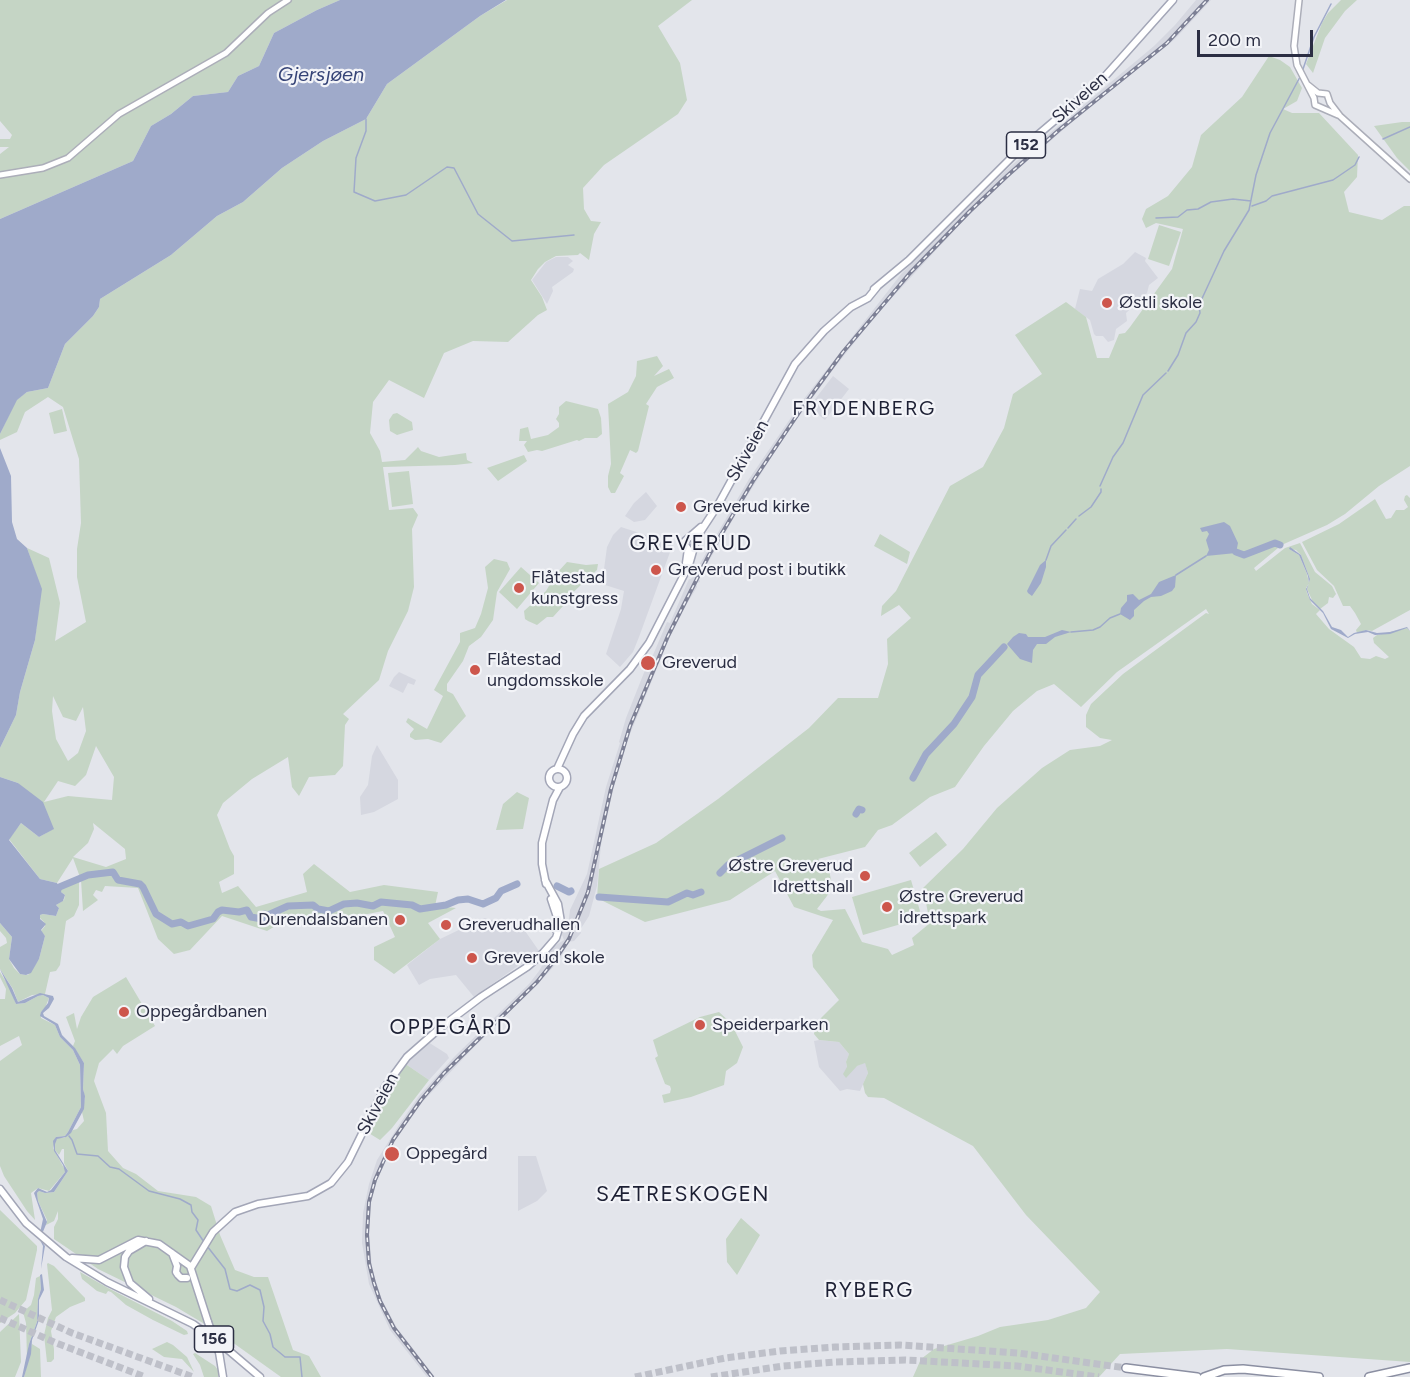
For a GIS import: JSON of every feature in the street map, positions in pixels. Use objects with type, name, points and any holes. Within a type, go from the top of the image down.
[{"type":"highway","points":[[1126,1368],[1197,1377]]},
{"type":"highway","points":[[1369,1377],[1410,1368]]},
{"type":"highway","points":[[1203,1377],[1224,1370],[1243,1369],[1319,1377]]},
{"type":"main road","points":[[0,176],[43,168],[68,158],[119,114],[226,53],[268,13],[288,0]]},
{"type":"main road","name":"Skiveien","points":[[693,539],[707,523],[795,364],[824,331],[862,300],[868,298],[1014,155],[1099,83],[1173,0]]},
{"type":"main road","points":[[1299,0],[1294,46],[1297,65],[1316,95],[1316,106],[1327,105],[1410,179]]},
{"type":"main road","points":[[1316,95],[1327,94],[1327,105]]},
{"type":"main road","name":"152","points":[[560,770],[573,734],[589,710],[630,669],[656,632],[686,569],[691,549],[696,544],[693,539],[685,543],[691,549]]},
{"type":"main road","name":"152","points":[[560,770],[567,778],[565,784],[556,787],[549,782],[549,775],[552,771],[560,770]]},
{"type":"main road","name":"Skiveien","points":[[186,1268],[198,1256],[218,1226],[228,1217],[246,1207],[297,1199],[328,1186],[345,1168],[385,1087],[407,1057],[430,1036],[481,997],[533,963],[550,944],[557,928],[557,917],[545,880],[541,857],[542,843],[556,787]]},
{"type":"main road","name":"156","points":[[0,1189],[26,1223],[63,1255],[107,1282],[202,1330],[261,1377]]},
{"type":"main road","points":[[63,1255],[86,1261],[99,1260],[134,1241],[159,1244],[172,1252],[186,1268],[198,1291],[219,1352],[223,1377]]},
{"type":"main road","name":"156","points":[[146,1241],[132,1248],[127,1254],[124,1261],[125,1273],[134,1287],[162,1308]]},
{"type":"shaded area","points":[[1196,0],[1211,0],[1175,39],[1078,117],[1011,175],[961,223],[877,314],[784,437],[703,571],[699,578],[700,582],[696,583],[697,587],[676,622],[623,751],[602,835],[597,886],[589,916],[580,930],[581,933],[574,941],[568,942],[560,959],[547,974],[414,1111],[394,1142],[380,1170],[371,1199],[368,1220],[372,1269],[382,1300],[397,1328],[435,1377],[427,1377],[390,1330],[369,1284],[362,1243],[363,1213],[369,1184],[377,1160],[419,1096],[455,1056],[529,984],[553,947],[564,940],[561,932],[568,926],[570,910],[587,874],[606,787],[626,718],[651,655],[667,622],[670,623],[689,579],[749,479],[803,400],[902,273],[1006,170],[1154,46]]},
{"type":"shaded area","name":"Østli skole","points":[[1135,252],[1146,258],[1145,261],[1158,278],[1149,285],[1147,293],[1126,313],[1127,321],[1116,329],[1114,340],[1108,342],[1103,336],[1094,334],[1090,320],[1075,309],[1080,289],[1092,291],[1098,279],[1123,264]]},
{"type":"shaded area","points":[[556,257],[568,257],[573,261],[568,265],[574,269],[552,287],[553,291],[547,304],[532,280],[546,262]]},
{"type":"shaded area","points":[[833,376],[849,389],[825,420],[809,407]]},
{"type":"shaded area","points":[[646,492],[657,506],[645,520],[634,522],[625,516]]},
{"type":"shaded area","points":[[621,527],[673,544],[633,652],[620,667],[606,654],[621,609],[624,591],[602,584],[607,547],[613,535]]},
{"type":"shaded area","points":[[399,672],[416,680],[414,685],[408,683],[403,693],[389,686]]},
{"type":"shaded area","points":[[377,745],[398,780],[398,799],[374,812],[361,815],[360,797],[368,785],[372,756]]},
{"type":"shaded area","name":"Greverud skole","points":[[484,918],[523,928],[539,951],[474,997],[456,975],[430,979],[419,985],[407,965],[440,939]]},
{"type":"shaded area","points":[[814,1041],[839,1042],[849,1054],[847,1067],[865,1062],[868,1073],[860,1091],[847,1089],[840,1091],[819,1067]]},
{"type":"shaded area","points":[[428,1042],[447,1054],[449,1058],[429,1080],[404,1063]]},
{"type":"shaded area","points":[[518,1156],[536,1156],[547,1191],[537,1201],[518,1211]]},
{"type":"green space","points":[[0,0],[340,0],[274,33],[259,66],[238,76],[228,92],[193,96],[171,114],[151,126],[133,161],[0,219],[0,154],[9,147],[0,147],[0,139],[10,139],[12,135],[0,121]]},
{"type":"green space","points":[[507,0],[692,0],[658,26],[680,63],[687,100],[678,114],[604,165],[583,188],[584,209],[591,221],[601,222],[594,234],[589,260],[580,253],[556,256],[545,262],[531,280],[547,310],[538,315],[508,342],[473,341],[444,353],[424,398],[389,380],[373,402],[370,433],[380,451],[382,462],[405,460],[418,447],[421,451],[439,457],[466,453],[467,460],[473,463],[383,467],[389,510],[413,508],[418,515],[412,529],[414,587],[408,611],[388,651],[379,680],[343,714],[349,719],[345,725],[343,766],[335,775],[309,777],[299,796],[292,787],[288,757],[252,779],[223,803],[217,815],[234,856],[234,874],[219,882],[222,893],[238,886],[256,907],[307,892],[303,874],[314,864],[350,892],[384,885],[438,892],[435,906],[456,908],[428,923],[440,939],[394,974],[374,960],[374,947],[395,937],[383,911],[342,919],[326,925],[287,919],[267,931],[222,916],[190,950],[174,954],[158,939],[138,888],[105,886],[102,892],[96,890],[93,895],[98,900],[83,911],[81,880],[73,858],[57,883],[40,879],[9,839],[21,823],[39,837],[53,829],[18,783],[0,777],[0,748],[16,715],[35,640],[41,589],[27,548],[49,558],[60,603],[55,641],[86,622],[77,577],[77,549],[81,523],[79,459],[63,407],[48,397],[25,412],[17,432],[0,440],[0,434],[16,400],[27,392],[48,388],[65,344],[93,316],[99,307],[100,299],[171,255],[217,216],[243,202],[282,168],[323,141],[366,119],[387,84],[480,16]],"holes":[[[53,696],[63,717],[76,721],[83,707],[86,731],[78,753],[68,761],[56,739],[52,711]],[[96,746],[114,777],[112,800],[68,796],[44,802],[58,781],[75,786],[86,775]],[[93,823],[125,849],[126,859],[106,867],[73,857],[88,843],[94,829]]]},
{"type":"green space","points":[[1341,0],[1357,0],[1345,11],[1325,38],[1313,73],[1306,64],[1322,23]]},
{"type":"green space","points":[[1269,56],[1280,60],[1290,67],[1302,88],[1297,101],[1283,109],[1292,113],[1319,113],[1358,155],[1357,177],[1344,192],[1349,212],[1382,220],[1404,206],[1410,206],[1410,466],[1327,525],[1277,547],[1254,568],[1256,571],[1285,548],[1300,543],[1315,572],[1332,586],[1336,594],[1333,598],[1329,597],[1328,603],[1320,609],[1313,602],[1307,589],[1309,584],[1306,588],[1307,593],[1312,604],[1320,610],[1316,614],[1329,629],[1354,647],[1361,658],[1370,659],[1376,656],[1385,659],[1389,657],[1374,643],[1373,638],[1407,628],[1410,631],[1410,1362],[1227,1349],[1120,1354],[1099,1377],[913,1377],[921,1359],[934,1349],[1000,1327],[1048,1320],[1086,1308],[1100,1292],[1026,1215],[973,1146],[884,1098],[868,1097],[863,1084],[868,1073],[865,1063],[857,1066],[846,1078],[843,1074],[847,1067],[849,1054],[839,1042],[819,1040],[814,1034],[815,1024],[839,1000],[813,967],[812,955],[833,920],[794,907],[775,871],[730,900],[645,922],[597,898],[599,869],[656,843],[718,799],[809,728],[838,698],[878,698],[888,664],[887,639],[911,618],[899,605],[881,616],[882,606],[896,591],[950,486],[983,467],[1004,428],[1013,394],[1042,374],[1015,335],[1066,302],[1086,317],[1097,358],[1109,358],[1119,334],[1125,333],[1130,327],[1172,269],[1183,229],[1156,223],[1146,228],[1142,219],[1146,209],[1168,196],[1192,167],[1201,135],[1242,97]],"holes":[[[1289,549],[1296,550],[1301,555],[1310,579],[1309,583],[1299,555]],[[1206,609],[1209,614],[1206,613],[1123,674],[1091,704],[1086,715],[1086,727],[1100,738],[1112,740],[1100,746],[1070,750],[1042,768],[997,808],[963,849],[923,888],[930,923],[912,938],[914,945],[892,955],[888,949],[862,942],[845,909],[821,911],[817,909],[830,892],[832,884],[828,866],[818,859],[865,847],[878,830],[892,825],[930,797],[955,787],[984,746],[1013,711],[1037,691],[1054,684],[1081,707],[1117,672]]]},
{"type":"green space","points":[[1410,122],[1410,171],[1397,158],[1374,126]]},
{"type":"green space","name":"Østli skole","points":[[1159,225],[1181,232],[1169,266],[1148,259]]},
{"type":"green space","points":[[657,356],[663,366],[654,376],[669,369],[674,378],[657,387],[646,404],[649,406],[638,451],[636,453],[630,450],[620,473],[624,476],[615,493],[611,493],[608,487],[611,464],[608,404],[628,392],[636,376],[637,361]]},
{"type":"green space","points":[[566,401],[598,409],[602,434],[597,438],[585,438],[542,451],[528,452],[524,445],[527,441],[519,441],[520,429],[528,427],[531,439],[548,435],[559,427],[556,419],[559,407]]},
{"type":"green space","points":[[62,409],[67,431],[54,434],[49,413]]},
{"type":"green space","points":[[397,413],[412,422],[413,430],[397,435],[390,431],[389,420],[393,414]]},
{"type":"green space","points":[[524,455],[527,461],[498,481],[487,468]]},
{"type":"green space","points":[[409,471],[413,504],[392,507],[388,473]]},
{"type":"green space","points":[[1407,495],[1410,498],[1410,610],[1372,631],[1357,633],[1356,630],[1361,624],[1355,613],[1350,606],[1343,606],[1334,586],[1317,570],[1302,542],[1339,524],[1375,499],[1386,519],[1391,518],[1396,510],[1404,510],[1408,507],[1404,500]]},
{"type":"green space","points":[[880,534],[910,552],[907,564],[874,546]]},
{"type":"green space","points":[[494,559],[507,562],[510,569],[497,592],[493,620],[481,637],[469,646],[463,661],[447,684],[447,691],[453,694],[466,716],[441,743],[428,739],[415,740],[410,737],[414,729],[406,722],[408,718],[427,729],[443,696],[434,690],[460,642],[460,633],[475,628],[481,614],[488,588],[485,567]]},
{"type":"green space","points":[[567,562],[598,564],[597,570],[567,598],[553,617],[547,617],[537,625],[525,619],[524,611],[546,591],[556,574]]},
{"type":"green space","name":"Flåtestad kunstgress","points":[[521,567],[539,583],[517,609],[499,592]]},
{"type":"green space","points":[[517,792],[529,798],[523,829],[496,830],[503,804]]},
{"type":"green space","points":[[936,832],[947,845],[920,867],[909,853]]},
{"type":"green space","points":[[79,880],[79,905],[74,916],[66,921],[60,965],[56,971],[50,972],[45,994],[32,995],[18,1002],[13,989],[0,969],[0,947],[7,943],[0,931],[0,923],[12,937],[9,959],[20,974],[28,975],[39,959],[45,936],[41,931],[45,926],[40,915],[56,916],[59,908],[56,905],[64,900],[65,895],[61,889],[57,888]]},
{"type":"green space","name":"Østre Greverud idrettspark","points":[[911,880],[922,918],[863,935],[852,897]]},
{"type":"green space","points":[[0,972],[16,1004],[25,1003],[43,995],[49,998],[41,1012],[41,1018],[55,1025],[60,1037],[73,1050],[80,1065],[81,1107],[65,1136],[56,1137],[53,1148],[65,1172],[49,1191],[38,1188],[31,1193],[35,1220],[4,1176],[0,1166],[0,1061],[22,1045],[19,1036],[0,1046],[0,999],[5,999],[6,989]]},
{"type":"green space","points":[[126,977],[155,1026],[123,1046],[117,1054],[113,1049],[99,1063],[94,1081],[106,1113],[108,1151],[123,1168],[136,1174],[158,1191],[196,1197],[211,1206],[235,1270],[254,1277],[268,1277],[293,1350],[309,1356],[321,1377],[281,1377],[218,1332],[176,1307],[98,1269],[54,1239],[58,1211],[54,1221],[46,1225],[47,1220],[38,1201],[37,1193],[39,1191],[54,1192],[68,1171],[64,1163],[64,1149],[59,1155],[55,1150],[55,1141],[58,1138],[64,1138],[84,1121],[82,1112],[85,1098],[84,1063],[73,1046],[75,1041],[66,1017],[74,1013],[77,1029],[93,997]]},
{"type":"green space","points":[[719,1012],[731,1023],[743,1047],[737,1063],[726,1071],[724,1085],[691,1097],[664,1103],[662,1095],[670,1093],[671,1089],[665,1084],[655,1058],[658,1056],[653,1040],[700,1017]]},
{"type":"green space","points":[[404,1063],[429,1080],[380,1140],[367,1132],[392,1080]]},
{"type":"green space","points":[[0,1210],[37,1246],[37,1250],[26,1300],[15,1313],[0,1323]]},
{"type":"green space","points":[[741,1218],[760,1235],[737,1275],[727,1262],[726,1239]]},
{"type":"green space","points":[[48,1263],[54,1266],[85,1298],[85,1301],[70,1307],[56,1317],[51,1331],[54,1359],[51,1362],[47,1362],[44,1335],[52,1310]]},
{"type":"green space","points":[[80,1272],[172,1321],[188,1334],[184,1335],[153,1320],[126,1305],[111,1292],[108,1291],[106,1294],[97,1291],[82,1279]]},
{"type":"green space","points":[[40,1276],[41,1289],[37,1322],[29,1344],[27,1358],[26,1323],[23,1312],[31,1305],[36,1278]]},
{"type":"green space","points":[[19,1314],[21,1362],[15,1377],[0,1377],[0,1332]]},
{"type":"green space","points":[[167,1342],[187,1357],[194,1372],[182,1359],[164,1357],[152,1349]]},
{"type":"green space","points":[[32,1344],[40,1349],[41,1377],[24,1377]]},
{"type":"green space","points":[[195,1353],[215,1366],[218,1370],[218,1377],[204,1377],[193,1354]]},
{"type":"water","name":"Gjersjøen","points":[[340,0],[506,0],[480,16],[387,84],[366,119],[323,141],[282,168],[243,202],[217,216],[171,255],[100,299],[99,307],[93,316],[65,344],[48,388],[27,392],[17,400],[0,434],[0,219],[133,161],[151,126],[171,114],[193,96],[228,92],[238,76],[259,66],[274,33]]},
{"type":"water","points":[[0,448],[11,476],[12,522],[17,539],[27,548],[42,589],[35,640],[16,715],[0,748]]},
{"type":"water","points":[[1224,522],[1230,526],[1238,543],[1236,553],[1206,556],[1209,550],[1206,540],[1209,534],[1207,531],[1202,532],[1200,528]]},
{"type":"water","points":[[1290,547],[1301,555],[1310,579],[1309,583],[1299,555],[1289,549]]},
{"type":"water","points":[[1046,560],[1041,583],[1032,596],[1027,591],[1040,565]]},
{"type":"water","points":[[1176,575],[1175,587],[1172,591],[1144,601],[1134,610],[1134,616],[1130,620],[1120,614],[1121,608],[1127,601],[1127,595],[1133,594],[1139,600],[1151,594],[1159,582]]},
{"type":"water","points":[[1309,584],[1307,589],[1310,598],[1323,611],[1332,627],[1341,630],[1348,637],[1354,633],[1366,630],[1377,633],[1407,627],[1410,631],[1407,628],[1390,634],[1375,635],[1368,632],[1355,634],[1348,638],[1331,629],[1323,613],[1310,600],[1306,589]]},
{"type":"water","points":[[1062,630],[1071,632],[1055,637],[1046,644],[1037,644],[1033,650],[1032,663],[1020,659],[1007,644],[1019,633],[1026,634],[1028,637],[1045,637]]},
{"type":"water","points":[[0,777],[18,783],[43,802],[54,829],[39,837],[21,823],[9,840],[40,879],[57,883],[59,887],[57,889],[62,888],[61,892],[65,895],[63,901],[56,905],[59,908],[56,916],[40,915],[40,919],[46,924],[41,930],[45,936],[39,959],[31,973],[26,975],[20,974],[9,959],[12,937],[0,923]]},
{"type":"water","points":[[0,969],[18,1002],[40,993],[53,996],[54,999],[49,1008],[43,1013],[44,1016],[58,1024],[62,1035],[75,1048],[84,1063],[84,1109],[71,1133],[66,1137],[57,1139],[55,1144],[55,1150],[68,1171],[54,1192],[45,1193],[39,1191],[37,1193],[47,1222],[40,1239],[45,1246],[41,1269],[43,1246],[39,1238],[43,1219],[34,1193],[38,1188],[47,1192],[51,1190],[65,1172],[54,1151],[53,1141],[56,1137],[65,1136],[81,1107],[80,1065],[73,1050],[60,1037],[55,1025],[40,1016],[49,998],[43,995],[25,1003],[16,1004]]},
{"type":"water","points":[[42,1274],[44,1290],[39,1300],[39,1320],[32,1340],[31,1354],[24,1377],[22,1377],[29,1344],[37,1322],[38,1299],[41,1289],[40,1275]]},
{"type":"waterway","points":[[1302,72],[1314,37],[1331,4]]},
{"type":"waterway","points":[[1168,371],[1178,355],[1186,333],[1196,322],[1200,313],[1199,305],[1224,251],[1249,210],[1256,175],[1270,133],[1300,77]]},
{"type":"waterway","points":[[366,119],[366,131],[356,158],[354,192],[375,201],[406,195],[447,167],[454,168],[478,214],[512,241],[574,235]]},
{"type":"waterway","points":[[1383,139],[1410,127]]},
{"type":"waterway","points":[[1252,206],[1272,196],[1333,180],[1355,165],[1359,157]]},
{"type":"waterway","points":[[1156,218],[1178,217],[1187,210],[1198,209],[1211,202],[1233,199],[1251,201]]},
{"type":"waterway","points":[[1100,486],[1113,457],[1123,443],[1143,395],[1166,373]]},
{"type":"waterway","points":[[1079,516],[1091,507],[1101,489]]},
{"type":"waterway","points":[[1068,528],[1076,519]]},
{"type":"waterway","points":[[1046,560],[1051,546],[1066,530]]},
{"type":"waterway","points":[[1236,552],[1244,555],[1275,543],[1280,545]]},
{"type":"waterway","points":[[1176,575],[1206,556]]},
{"type":"waterway","points":[[1071,632],[1093,630],[1120,614]]},
{"type":"waterway","points":[[913,778],[926,754],[954,724],[972,697],[978,675],[1004,647]]},
{"type":"waterway","points":[[856,814],[859,809],[862,810]]},
{"type":"waterway","points":[[720,873],[728,865],[782,838]]},
{"type":"waterway","points":[[57,888],[88,875],[113,872],[118,880],[140,884],[156,914],[172,924],[181,922],[188,926],[213,919],[222,910],[239,912],[247,910],[251,917],[262,919],[264,914],[268,915],[288,906],[313,905],[318,909],[329,911],[344,904],[357,903],[373,906],[381,902],[412,905],[420,909],[468,899],[483,904],[496,898],[501,891],[517,884]]},
{"type":"waterway","points":[[557,886],[571,891]]},
{"type":"waterway","points":[[599,897],[668,902],[687,893],[693,895],[701,892]]},
{"type":"waterway","points":[[69,1136],[77,1154],[98,1156],[110,1167],[119,1169],[149,1191],[180,1199],[191,1205],[192,1212],[198,1220],[196,1230],[204,1242]]},
{"type":"waterway","points":[[207,1246],[225,1269],[230,1289],[237,1291],[250,1285],[260,1290],[264,1307],[263,1321],[270,1334],[273,1347],[285,1357],[300,1357],[302,1377]]},
{"type":"tunnel","points":[[0,1300],[72,1333],[193,1377]]},
{"type":"tunnel","points":[[0,1318],[56,1343],[145,1377]]},
{"type":"tunnel","points":[[635,1377],[725,1358],[780,1351],[900,1345],[1018,1353],[1126,1368]]},
{"type":"tunnel","points":[[711,1377],[783,1366],[905,1360],[1017,1366],[1099,1377]]},
{"type":"railway","points":[[432,1377],[394,1328],[380,1301],[374,1283],[369,1263],[367,1235],[369,1202],[375,1180],[393,1140],[421,1100],[444,1073],[537,982],[569,939],[588,892],[611,789],[630,726],[668,636],[709,555],[753,481],[802,408],[843,352],[910,273],[1007,176],[1059,130],[1167,43],[1207,0]]},
{"type":"place","name":"Østli skole","points":[[1107,303]]},
{"type":"place","name":"Greverud kirke","points":[[681,507]]},
{"type":"place","name":"Greverud post i butikk","points":[[656,570]]},
{"type":"place","name":"Flåtestad kunstgress","points":[[519,588]]},
{"type":"place","name":"Greverud","points":[[648,663]]},
{"type":"place","name":"Flåtestad ungdomsskole","points":[[475,670]]},
{"type":"place","name":"Østre Greverud Idrettshall","points":[[865,876]]},
{"type":"place","name":"Østre Greverud idrettspark","points":[[887,907]]},
{"type":"place","name":"Durendalsbanen","points":[[400,920]]},
{"type":"place","name":"Greverudhallen","points":[[446,925]]},
{"type":"place","name":"Greverud skole","points":[[472,958]]},
{"type":"place","name":"Oppegårdbanen","points":[[124,1012]]},
{"type":"place","name":"Speiderparken","points":[[700,1025]]},
{"type":"place","name":"Oppegård","points":[[392,1154]]},
{"type":"district","name":"FRYDENBERG","points":[[864,409]]},
{"type":"district","name":"GREVERUD","points":[[691,544]]},
{"type":"district","name":"OPPEGÅRD","points":[[451,1028]]},
{"type":"district","name":"SÆTRESKOGEN","points":[[683,1195]]},
{"type":"district","name":"RYBERG","points":[[869,1291]]}]
